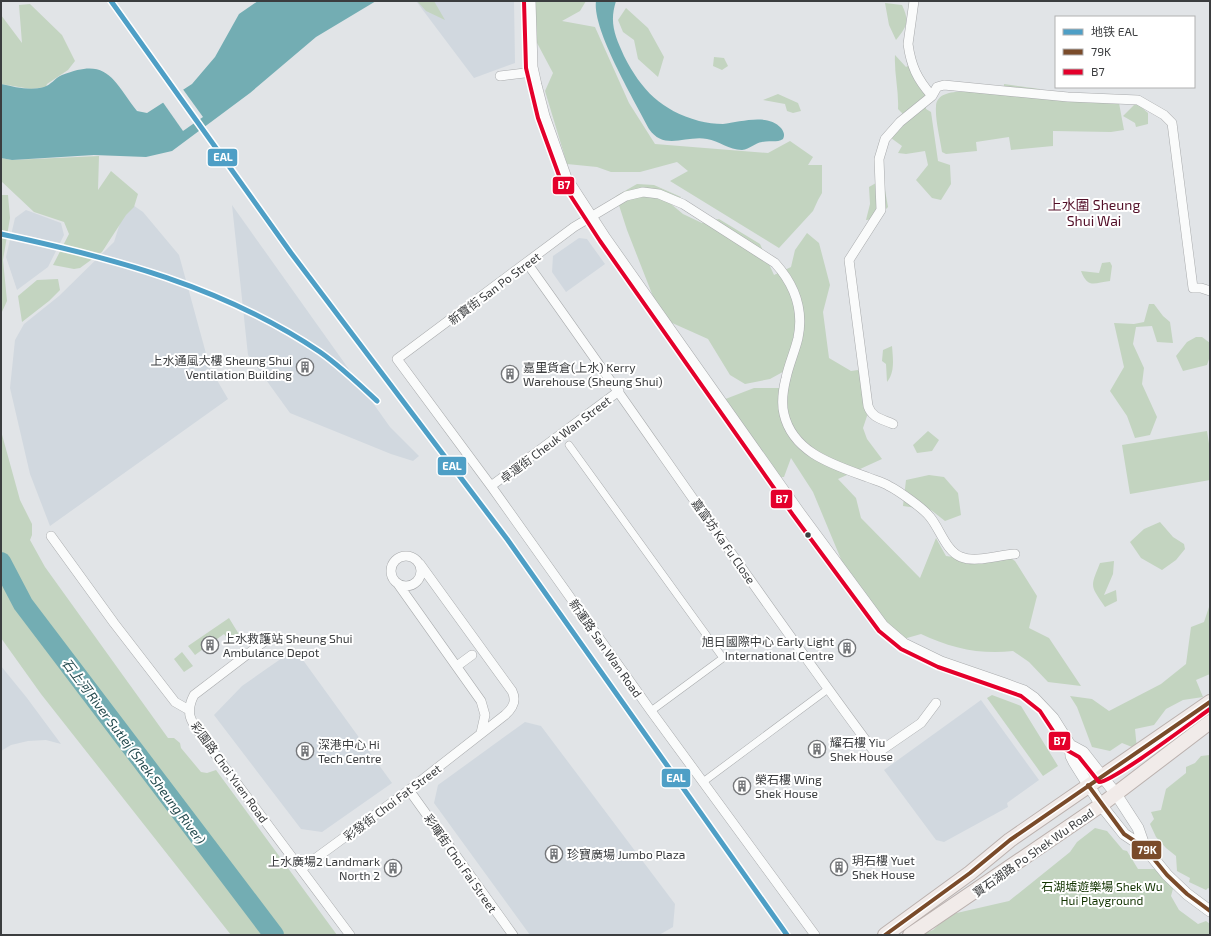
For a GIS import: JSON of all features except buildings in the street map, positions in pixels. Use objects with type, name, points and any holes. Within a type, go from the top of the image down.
[{"type":"main road","name":"寶石湖路 Po Shek Wu Road","points":[[885,935],[1010,840],[1210,702]]},
{"type":"main road","name":"寶石湖路 Po Shek Wu Road","points":[[910,935],[1116,794],[1210,722]]},
{"type":"street","points":[[530,1],[533,72],[544,116],[566,178],[591,217],[798,511],[883,626],[904,644],[941,662],[1024,691],[1044,707],[1070,745],[1083,752],[1116,794],[1138,828],[1145,848]]},
{"type":"street","points":[[914,1],[908,50],[916,76],[932,96]]},
{"type":"street","points":[[500,76],[533,72]]},
{"type":"street","points":[[893,424],[870,413],[868,406],[849,260],[882,210],[879,159],[885,139],[900,122],[932,96],[937,87],[944,85],[1068,97],[1138,100],[1164,114],[1172,123],[1193,288],[1201,288],[1210,291]]},
{"type":"street","name":"新寶街 San Po Street","points":[[397,359],[591,217],[626,196],[643,192],[659,194],[683,204],[775,263],[787,276],[796,295],[800,318],[798,338],[789,364],[783,393],[784,414],[790,431],[800,443],[825,461],[888,485],[930,516],[953,553],[960,557],[969,559],[1015,554]]},
{"type":"street","name":"嘉富坊 Ka Fu Close","points":[[527,263],[619,391],[828,689],[876,754],[921,723],[936,703]]},
{"type":"street","name":"新運路 San Wan Road","points":[[397,359],[491,486],[650,711],[815,935]]},
{"type":"street","name":"卓運街 Cheuk Wan Street","points":[[491,486],[619,391]]},
{"type":"street","points":[[569,445],[723,658],[650,711]]},
{"type":"street","name":"彩園路 Choi Yuen Road","points":[[51,536],[114,623],[175,702],[189,710],[191,721],[350,935]]},
{"type":"street","name":"彩發街 Choi Fat Street","points":[[301,869],[410,790],[482,733],[507,713],[513,707],[515,696],[420,564],[412,557],[402,556],[398,558],[392,566],[391,571],[394,580],[478,694],[484,708],[485,715],[482,733]]},
{"type":"street","points":[[398,584],[408,586],[417,582],[421,573],[420,564]]},
{"type":"street","points":[[189,710],[191,700],[198,690],[270,636]]},
{"type":"street","points":[[457,666],[472,655]]},
{"type":"street","points":[[702,782],[828,689]]},
{"type":"street","points":[[1070,745],[1071,756],[1088,785],[1124,834],[1145,848],[1168,875],[1187,894],[1210,911]]},
{"type":"street","name":"彩暉街 Choi Fai Street","points":[[410,790],[513,935]]},
{"type":"shaded area","points":[[416,1],[514,1],[515,63],[474,78]]},
{"type":"shaded area","points":[[127,201],[143,212],[179,255],[210,368],[228,399],[50,526],[30,474],[10,388],[15,340],[24,324],[59,296],[114,242]]},
{"type":"shaded area","name":"上水通風大樓 Sheung Shui Ventilation Building","points":[[232,205],[390,427],[419,456],[413,461],[391,454],[290,413],[248,355]]},
{"type":"shaded area","points":[[26,210],[61,223],[64,235],[48,267],[17,290],[6,257],[15,218]]},
{"type":"shaded area","points":[[579,238],[587,239],[605,264],[566,292],[552,272],[553,256]]},
{"type":"shaded area","name":"深港中心 Hi Tech Centre","points":[[295,649],[392,783],[322,832],[301,829],[214,715],[242,686]]},
{"type":"shaded area","points":[[1,666],[61,744],[46,740],[28,741],[11,745],[1,751]]},
{"type":"shaded area","points":[[981,700],[1039,780],[1007,803],[1008,807],[944,842],[936,840],[884,770]]},
{"type":"shaded area","name":"珍寶廣場 Jumbo Plaza","points":[[525,722],[541,726],[675,904],[673,927],[659,935],[530,935],[434,803],[438,785]]},
{"type":"green space","points":[[417,1],[434,1],[445,20],[426,11]]},
{"type":"green space","points":[[535,1],[586,1],[580,11],[562,21],[595,27],[629,103],[655,144],[768,153],[790,141],[813,157],[808,165],[822,165],[822,193],[813,211],[779,248],[670,181],[688,171],[677,162],[640,172],[611,172],[597,167],[567,164],[545,91],[553,73],[536,41]]},
{"type":"green space","points":[[885,3],[902,5],[906,16],[907,20],[905,27],[896,40],[889,25]]},
{"type":"green space","points":[[30,4],[62,35],[75,61],[68,70],[47,84],[46,87],[31,89],[1,84],[1,15],[22,43],[19,5]]},
{"type":"green space","points":[[626,8],[648,28],[664,57],[658,77],[638,59],[634,40],[623,32],[618,20]]},
{"type":"green space","points":[[895,55],[906,67],[914,62],[924,81],[926,109],[931,112],[938,161],[950,165],[951,184],[941,200],[932,198],[916,180],[928,165],[925,151],[906,154],[898,153],[902,146],[891,138],[909,120],[898,109]]},
{"type":"green space","points":[[714,57],[724,58],[728,66],[722,70],[713,66]]},
{"type":"green space","points":[[1004,84],[1040,89],[1040,98],[1119,103],[1124,130],[1111,132],[1053,131],[1053,146],[1011,150],[1009,137],[976,142],[977,151],[946,154],[942,152],[936,117],[936,106],[939,99],[945,94],[954,92],[975,92],[1003,95]]},
{"type":"green space","points":[[778,94],[798,103],[801,111],[793,113],[787,111],[785,104],[763,100]]},
{"type":"green space","points":[[1134,105],[1139,105],[1148,113],[1148,124],[1136,127],[1135,123],[1123,116]]},
{"type":"green space","points":[[99,156],[98,190],[111,171],[138,194],[134,207],[126,215],[102,252],[80,268],[74,269],[53,265],[69,234],[64,222],[34,212],[1,181],[1,158],[12,160]]},
{"type":"green space","points":[[883,179],[888,207],[876,219],[866,220],[870,204],[869,187]]},
{"type":"green space","points":[[637,184],[654,185],[681,197],[671,204],[683,214],[702,223],[719,219],[760,244],[774,275],[791,267],[795,250],[807,233],[819,243],[830,285],[823,312],[829,358],[851,371],[858,370],[862,375],[867,416],[863,428],[867,439],[882,459],[838,479],[856,498],[861,518],[920,578],[936,538],[946,556],[975,560],[1009,557],[1015,561],[1037,596],[1029,628],[1049,638],[1081,686],[1048,682],[1029,662],[1013,651],[989,652],[954,647],[921,634],[907,638],[906,652],[869,617],[832,567],[843,564],[813,492],[791,458],[784,477],[765,478],[715,403],[754,388],[783,388],[790,368],[770,379],[745,384],[730,375],[708,339],[670,322],[654,299],[627,230],[616,196]]},
{"type":"green space","points":[[1,195],[8,195],[10,218],[3,260],[7,301],[1,314]]},
{"type":"green space","points":[[1110,262],[1112,266],[1110,281],[1092,284],[1089,283],[1081,271],[1099,273],[1102,263]]},
{"type":"green space","points":[[58,279],[60,290],[49,301],[22,322],[18,296],[37,280]]},
{"type":"green space","points":[[1149,304],[1154,304],[1163,316],[1170,322],[1173,343],[1157,342],[1152,326],[1136,327],[1133,344],[1144,368],[1142,384],[1157,417],[1150,435],[1135,438],[1127,416],[1110,391],[1124,367],[1114,323],[1134,324],[1144,322]]},
{"type":"green space","points":[[1196,337],[1202,337],[1210,343],[1210,356],[1207,365],[1183,371],[1176,356],[1187,342]]},
{"type":"green space","points":[[892,346],[892,370],[890,378],[887,382],[886,364],[882,361],[883,350]]},
{"type":"green space","points":[[1,431],[20,500],[32,524],[32,535],[30,540],[45,567],[168,738],[174,738],[180,743],[181,748],[201,772],[207,773],[216,770],[337,935],[231,935],[41,694],[1,638]]},
{"type":"green space","points":[[928,431],[939,440],[932,451],[917,453],[913,445]]},
{"type":"green space","points":[[1207,431],[1210,450],[1210,480],[1130,494],[1122,445]]},
{"type":"green space","points":[[929,475],[944,477],[958,493],[961,515],[945,521],[931,510],[903,506],[906,480]]},
{"type":"green space","points":[[1160,522],[1173,537],[1184,544],[1185,549],[1176,560],[1162,570],[1141,558],[1130,542],[1144,529]]},
{"type":"green space","points":[[1114,561],[1113,574],[1104,595],[1116,590],[1117,601],[1105,607],[1094,590],[1093,582],[1100,563]]},
{"type":"green space","points":[[1210,604],[1210,674],[1196,680],[1203,697],[1183,700],[1166,709],[1154,725],[1135,729],[1137,749],[1122,743],[1110,751],[1092,747],[1077,707],[1070,696],[1092,699],[1109,711],[1161,684],[1186,664],[1191,627],[1204,622]]},
{"type":"green space","points":[[229,618],[240,636],[230,642],[224,634],[195,655],[188,646]]},
{"type":"green space","points":[[182,652],[193,666],[184,672],[174,659]]},
{"type":"green space","points":[[992,695],[1021,706],[1058,766],[1043,776],[987,698]]},
{"type":"green space","name":"石湖墟遊樂場 Shek Wu Hui Playground","points":[[1210,755],[1210,889],[1208,888],[1206,890],[1189,882],[1190,878],[1177,871],[1176,856],[1156,837],[1150,824],[1154,819],[1151,812],[1161,810],[1166,789],[1186,773],[1186,767],[1195,763],[1201,756]]},
{"type":"green space","name":"石湖墟遊樂場 Shek Wu Hui Playground","points":[[1095,828],[1107,831],[1123,850],[1127,851],[1138,869],[1159,869],[1174,885],[1171,896],[1179,910],[1198,924],[1206,921],[1210,924],[1210,935],[920,935],[933,930],[948,915],[1009,901],[1070,852],[1077,842]]},
{"type":"water","points":[[258,1],[376,1],[316,37],[250,93],[172,151],[146,157],[94,155],[12,160],[1,158],[1,84],[22,88],[39,88],[46,86],[62,75],[89,68],[99,70],[107,74],[114,80],[137,111],[147,113],[192,84],[215,57],[239,14]]},
{"type":"water","points":[[596,1],[616,1],[613,23],[618,42],[624,56],[638,79],[654,98],[663,105],[686,116],[708,123],[723,124],[745,120],[769,121],[775,123],[781,128],[784,134],[783,139],[778,141],[765,141],[742,150],[737,150],[707,139],[699,138],[668,141],[655,136],[649,129],[607,47],[597,14]]},
{"type":"pier","points":[[182,88],[203,117],[183,131],[162,101]]},
{"type":"waterway","name":"石上河 River Sutlej (Shek Sheung River)","points":[[1,562],[23,604],[274,935]]},
{"type":"metro line","name":"EAL","points":[[111,1],[291,253],[507,539],[787,935]]},
{"type":"metro line","name":"EAL","points":[[1,234],[85,253],[206,292],[283,329],[320,352],[342,369],[377,401]]},
{"type":"transit line","name":"B7","points":[[524,1],[526,68],[538,118],[561,181],[600,241],[793,515],[879,631],[901,649],[938,667],[1021,696],[1040,711],[1065,749],[1079,757],[1099,782],[1136,762],[1210,709]]},
{"type":"transit line","name":"79K","points":[[885,935],[970,873],[1010,840],[1210,702]]},
{"type":"transit line","name":"79K","points":[[1088,785],[1124,834],[1145,848],[1167,875],[1187,894],[1210,911]]},
{"type":"place","name":"上水通風大樓 Sheung Shui Ventilation Building","points":[[305,367]]},
{"type":"place","name":"嘉里貨倉(上水) Kerry Warehouse (Sheung Shui)","points":[[510,374]]},
{"type":"place","name":"上水救護站 Sheung Shui Ambulance Depot","points":[[210,645]]},
{"type":"place","name":"旭日國際中心 Early Light International Centre","points":[[847,648]]},
{"type":"place","name":"耀石樓 Yiu Shek House","points":[[817,749]]},
{"type":"place","name":"深港中心 Hi Tech Centre","points":[[305,751]]},
{"type":"place","name":"榮石樓 Wing Shek House","points":[[742,786]]},
{"type":"place","name":"珍寶廣場 Jumbo Plaza","points":[[554,854]]},
{"type":"place","name":"玥石樓 Yuet Shek House","points":[[839,867]]},
{"type":"place","name":"上水廣場2 Landmark North 2","points":[[393,868]]},
{"type":"district","name":"上水圍 Sheung Shui Wai","points":[[1094,212]]}]
